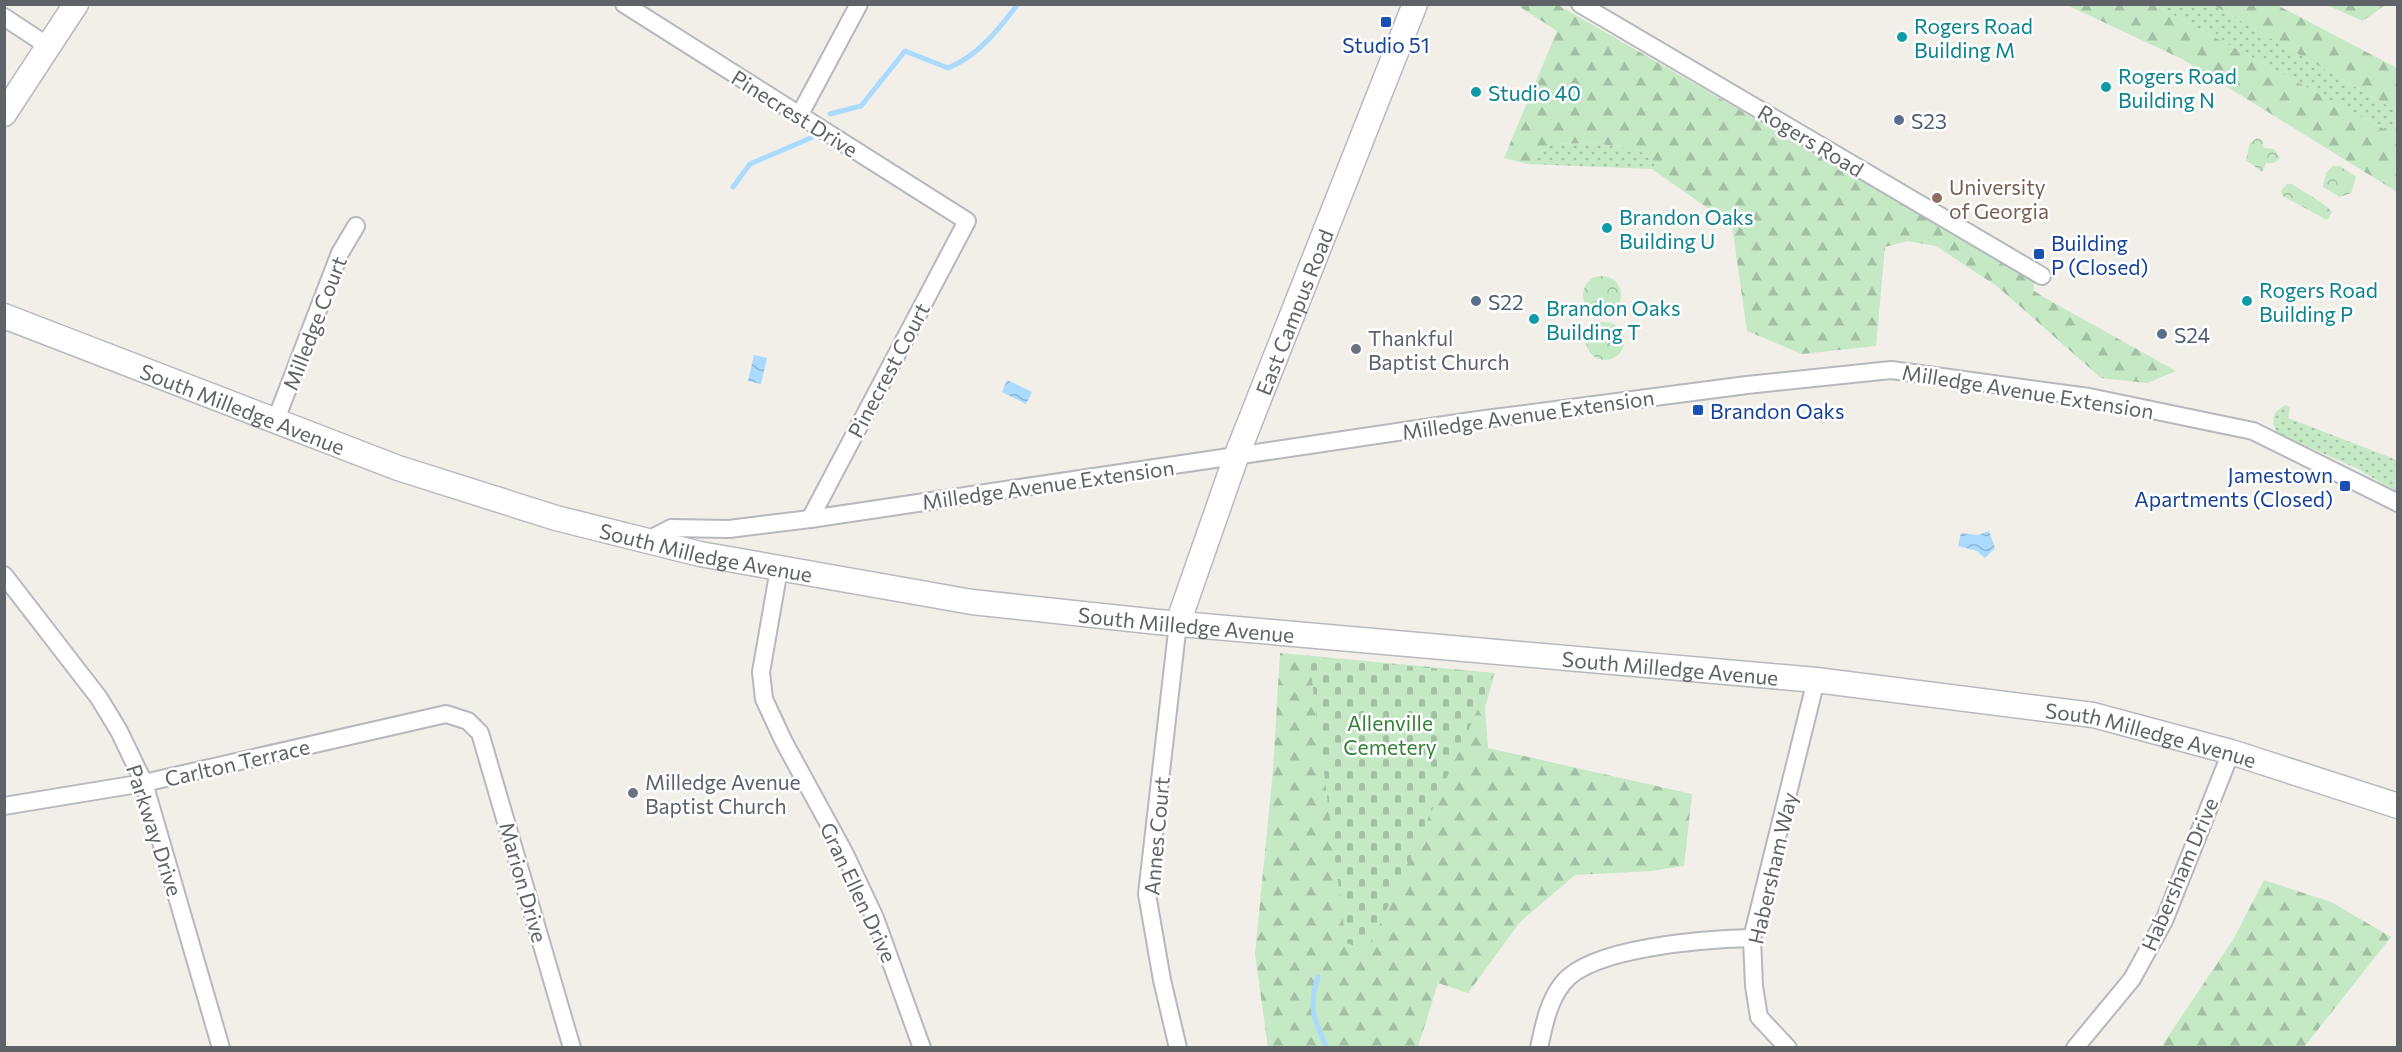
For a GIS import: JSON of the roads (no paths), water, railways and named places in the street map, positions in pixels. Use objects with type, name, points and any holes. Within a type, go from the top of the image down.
[{"type":"main road","points":[[4,114],[76,4]]},
{"type":"main road","name":"East Campus Road","points":[[1178,623],[1236,457],[1415,4]]},
{"type":"main road","name":"South Milledge Avenue","points":[[4,316],[275,422],[446,484],[556,518],[646,541],[779,569],[972,602],[1178,623],[1816,680],[2093,714],[2231,752],[2397,806]]},
{"type":"street","points":[[799,116],[859,4]]},
{"type":"street","name":"Rogers Road","points":[[1580,4],[2042,276]]},
{"type":"street","name":"Pinecrest Drive","points":[[632,7],[799,116],[967,221]]},
{"type":"street","points":[[4,17],[48,46]]},
{"type":"street","name":"Pinecrest Court","points":[[810,519],[967,221]]},
{"type":"street","name":"Milledge Court","points":[[275,422],[340,253],[356,226]]},
{"type":"street","name":"Milledge Avenue Extension","points":[[646,541],[671,528],[729,529],[810,519],[1490,419],[1747,385],[1890,370],[2089,397],[2253,431],[2397,503]]},
{"type":"street","name":"Gran Ellen Drive","points":[[779,569],[761,672],[764,699],[784,742],[844,852],[875,918],[922,1047]]},
{"type":"street","name":"Parkway Drive","points":[[4,575],[99,698],[119,731],[144,783],[221,1047]]},
{"type":"street","name":"Annes Court","points":[[1178,623],[1147,894],[1162,980],[1178,1047]]},
{"type":"street","name":"Habersham Way","points":[[1788,1047],[1759,1017],[1754,986],[1752,938],[1816,680]]},
{"type":"street","name":"Carlton Terrace","points":[[4,806],[144,783],[446,714],[468,721]]},
{"type":"street","name":"Marion Drive","points":[[468,721],[480,733],[572,1047]]},
{"type":"street","name":"Habersham Drive","points":[[2075,1047],[2132,979],[2164,921],[2231,752]]},
{"type":"street","points":[[1539,1047],[1546,1013],[1554,996],[1563,982],[1587,964],[1649,948],[1705,939],[1752,938]]},
{"type":"water","points":[[754,355],[767,358],[761,384],[748,381]]},
{"type":"water","points":[[1007,380],[1032,392],[1026,404],[1002,392]]},
{"type":"water","points":[[1989,531],[1995,548],[1985,558],[1977,551],[1958,546],[1961,533],[1978,535]]},
{"type":"waterway","points":[[830,114],[861,106],[905,51],[948,68],[959,63],[987,41],[1018,4]]},
{"type":"waterway","points":[[733,187],[750,164],[813,137]]},
{"type":"waterway","points":[[1318,977],[1313,997],[1314,1013],[1327,1048]]},
{"type":"place","name":"Studio 51","points":[[1386,22]]},
{"type":"place","name":"Rogers Road Building M","points":[[1902,37]]},
{"type":"place","name":"Rogers Road Building N","points":[[2106,87]]},
{"type":"place","name":"Studio 40","points":[[1476,92]]},
{"type":"place","name":"S23","points":[[1899,120]]},
{"type":"place","name":"University of Georgia","points":[[1937,198]]},
{"type":"place","name":"Brandon Oaks Building U","points":[[1607,228]]},
{"type":"place","name":"Building P (Closed)","points":[[2039,254]]},
{"type":"place","name":"S22","points":[[1476,301]]},
{"type":"place","name":"Rogers Road Building P","points":[[2247,301]]},
{"type":"place","name":"Brandon Oaks Building T","points":[[1534,319]]},
{"type":"place","name":"S24","points":[[2162,334]]},
{"type":"place","name":"Thankful Baptist Church","points":[[1356,349]]},
{"type":"place","name":"Brandon Oaks","points":[[1698,410]]},
{"type":"place","name":"Jamestown Apartments (Closed)","points":[[2345,486]]},
{"type":"place","name":"Milledge Avenue Baptist Church","points":[[633,793]]},
{"type":"park label","name":"Allenville Cemetery","points":[[1390,734]]}]
